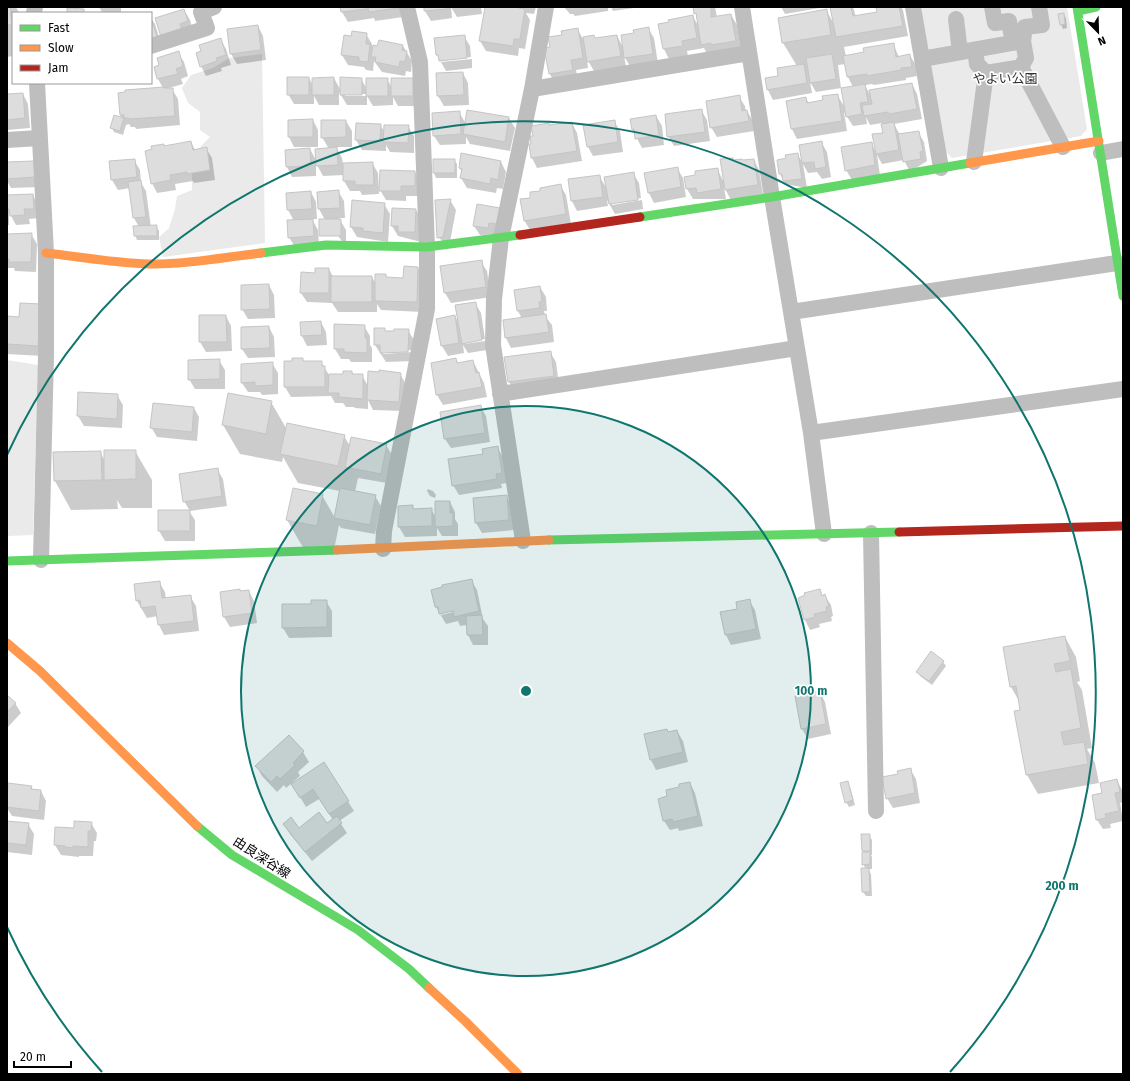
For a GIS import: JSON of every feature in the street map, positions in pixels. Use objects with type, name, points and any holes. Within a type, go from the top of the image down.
[{"type":"street","points":[[152,46],[207,28],[201,12],[214,7]]},
{"type":"street","points":[[383,549],[384,531],[427,310],[427,247],[420,62],[407,7]]},
{"type":"street","points":[[523,542],[493,345],[494,299],[501,238],[532,89],[546,7]]},
{"type":"street","points":[[742,7],[772,197],[812,433],[824,534]]},
{"type":"street","points":[[914,7],[941,168]]},
{"type":"street","points":[[992,7],[995,23],[1009,20],[1020,37],[1026,58],[1021,67]]},
{"type":"street","points":[[922,59],[967,51],[1020,37],[1042,25],[1039,7]]},
{"type":"street","points":[[1096,7],[1078,9],[1123,296]]},
{"type":"street","points":[[956,19],[967,51],[986,73]]},
{"type":"street","points":[[532,89],[749,53]]},
{"type":"street","points":[[986,73],[1021,67]]},
{"type":"street","points":[[1021,67],[1063,147]]},
{"type":"street","points":[[974,162],[986,73]]},
{"type":"street","points":[[37,84],[46,253],[46,354],[41,560]]},
{"type":"street","points":[[7,140],[39,138]]},
{"type":"street","points":[[46,253],[122,262],[155,264],[189,262],[326,245],[427,247],[501,238],[772,197],[1063,147],[1100,147],[1123,149]]},
{"type":"street","points":[[791,312],[1117,263]]},
{"type":"street","points":[[500,394],[797,348]]},
{"type":"street","points":[[812,433],[1123,389]]},
{"type":"street","points":[[7,561],[383,549],[523,542],[1123,526]]},
{"type":"street","points":[[871,533],[876,811]]},
{"type":"street","name":"由良深谷線","points":[[7,643],[40,671],[194,823],[232,855],[358,930],[409,969],[465,1021],[518,1074]]},
{"type":"green space","name":"やよい公園","points":[[921,7],[1067,7],[1087,129],[1081,136],[952,158],[945,151]]},
{"type":"green space","points":[[262,54],[265,243],[163,257],[159,237],[169,228],[175,209],[177,196],[192,190],[192,174],[201,146],[210,137],[200,130],[200,112],[188,103],[182,88],[191,75],[213,68],[229,58]]},
{"type":"green space","points":[[7,360],[38,365],[33,535],[7,536]]},
{"type":"building","points":[[7,7],[10,7],[12,25],[7,25]]},
{"type":"building","points":[[340,7],[367,7],[367,9],[341,12]]},
{"type":"building","points":[[368,7],[398,7],[398,8],[369,12]]},
{"type":"building","points":[[424,7],[447,7],[447,9],[424,11]]},
{"type":"building","points":[[485,7],[514,7],[525,9],[520,39],[514,39],[513,46],[479,41]]},
{"type":"building","points":[[693,7],[711,7],[711,17],[731,14],[736,41],[701,45],[696,13],[694,14]]},
{"type":"building","points":[[830,7],[851,7],[853,16],[877,12],[876,8],[880,7],[899,7],[903,26],[836,37]]},
{"type":"building","points":[[67,8],[84,9],[84,12],[67,12]]},
{"type":"building","points":[[184,9],[188,21],[180,24],[182,30],[161,37],[155,18]]},
{"type":"building","points":[[827,9],[831,35],[782,43],[778,18]]},
{"type":"building","points":[[1064,13],[1065,24],[1060,25],[1058,14]]},
{"type":"building","points":[[693,15],[697,38],[682,41],[683,46],[663,49],[658,24],[669,22],[668,20]]},
{"type":"building","points":[[152,21],[157,37],[152,39]]},
{"type":"building","points":[[258,25],[261,50],[230,54],[227,29]]},
{"type":"building","points":[[649,27],[653,54],[624,58],[621,35],[634,33],[633,30]]},
{"type":"building","points":[[578,28],[583,58],[571,60],[573,70],[549,74],[544,48],[550,47],[548,37],[562,35],[561,31]]},
{"type":"building","points":[[352,31],[367,33],[366,44],[370,44],[368,62],[359,61],[359,57],[341,55],[344,35],[351,36]]},
{"type":"building","points":[[465,35],[467,58],[439,61],[438,55],[436,55],[434,38]]},
{"type":"building","points":[[594,35],[595,38],[617,35],[621,56],[587,62],[583,37]]},
{"type":"building","points":[[221,38],[226,55],[216,58],[217,61],[200,67],[196,53],[201,51],[199,45]]},
{"type":"building","points":[[379,40],[403,45],[402,50],[407,51],[405,62],[400,61],[399,67],[375,62],[376,57],[371,57],[373,45],[377,46]]},
{"type":"building","points":[[894,43],[896,57],[910,54],[912,67],[867,76],[867,74],[847,77],[843,56],[864,52],[863,48]]},
{"type":"building","points":[[179,51],[183,66],[176,69],[178,74],[157,79],[154,67],[159,65],[157,58]]},
{"type":"building","points":[[832,54],[836,79],[810,83],[806,58]]},
{"type":"building","points":[[804,64],[807,83],[767,90],[765,78],[778,76],[777,68]]},
{"type":"building","points":[[463,72],[464,95],[437,96],[436,73]]},
{"type":"building","points":[[287,77],[309,77],[309,95],[287,95]]},
{"type":"building","points":[[334,77],[334,95],[312,95],[312,78]]},
{"type":"building","points":[[340,77],[362,78],[362,95],[340,95]]},
{"type":"building","points":[[366,78],[388,78],[388,96],[366,96]]},
{"type":"building","points":[[391,78],[413,78],[413,96],[391,96]]},
{"type":"building","points":[[912,83],[917,109],[889,114],[888,112],[864,116],[862,105],[872,104],[869,90]]},
{"type":"building","points":[[865,84],[868,102],[860,103],[862,114],[846,117],[841,88]]},
{"type":"building","points":[[164,87],[173,88],[175,116],[129,119],[124,118],[124,115],[120,115],[118,93],[125,92],[125,90]]},
{"type":"building","points":[[23,93],[25,118],[7,120],[7,94]]},
{"type":"building","points":[[838,94],[842,121],[791,129],[786,101],[806,97],[807,103],[823,100],[822,96]]},
{"type":"building","points":[[740,95],[742,111],[747,110],[749,121],[710,128],[706,101]]},
{"type":"building","points":[[702,109],[705,132],[667,137],[665,114]]},
{"type":"building","points":[[467,110],[509,117],[505,142],[463,134]]},
{"type":"building","points":[[460,111],[461,134],[433,136],[432,113]]},
{"type":"building","points":[[114,115],[124,118],[120,131],[110,128]]},
{"type":"building","points":[[656,115],[659,135],[635,139],[634,129],[632,130],[630,119]]},
{"type":"building","points":[[313,119],[313,137],[288,137],[288,120]]},
{"type":"building","points":[[321,120],[346,120],[346,137],[321,138]]},
{"type":"building","points":[[615,120],[618,142],[587,147],[583,125]]},
{"type":"building","points":[[572,122],[577,151],[531,158],[529,144],[531,144],[530,136],[533,136],[531,126],[549,123],[549,125]]},
{"type":"building","points":[[894,122],[899,150],[876,154],[872,134],[883,133],[881,124]]},
{"type":"building","points":[[356,123],[381,124],[380,141],[355,140]]},
{"type":"building","points":[[384,125],[409,125],[408,143],[383,142]]},
{"type":"building","points":[[919,131],[923,151],[920,152],[921,159],[903,162],[898,134]]},
{"type":"building","points":[[191,141],[193,150],[207,147],[210,170],[170,175],[171,180],[151,184],[145,151],[152,149],[151,146],[164,144],[164,146]]},
{"type":"building","points":[[822,141],[826,167],[815,169],[814,162],[802,163],[799,145]]},
{"type":"building","points":[[872,142],[875,165],[845,171],[841,147]]},
{"type":"building","points":[[337,147],[338,165],[316,166],[315,149]]},
{"type":"building","points":[[310,148],[311,166],[286,167],[285,150]]},
{"type":"building","points":[[461,153],[501,161],[498,180],[491,178],[490,184],[460,178],[462,169],[459,168]]},
{"type":"building","points":[[798,153],[802,179],[783,181],[782,174],[779,174],[777,160],[786,158],[785,155]]},
{"type":"building","points":[[733,158],[733,160],[754,159],[757,185],[725,190],[720,159]]},
{"type":"building","points":[[135,159],[137,177],[111,180],[109,161]]},
{"type":"building","points":[[433,159],[455,159],[455,173],[433,173]]},
{"type":"building","points":[[34,161],[35,177],[7,179],[7,162]]},
{"type":"building","points":[[373,162],[374,185],[355,185],[355,181],[343,181],[343,163]]},
{"type":"building","points":[[678,167],[681,187],[648,193],[644,173]]},
{"type":"building","points":[[718,168],[721,189],[697,193],[696,188],[686,189],[684,177],[695,175],[695,171]]},
{"type":"building","points":[[380,170],[415,171],[415,186],[401,186],[401,191],[379,191]]},
{"type":"building","points":[[634,172],[638,200],[609,204],[604,177]]},
{"type":"building","points":[[600,175],[603,197],[571,201],[568,179]]},
{"type":"building","points":[[141,180],[146,217],[133,218],[128,182]]},
{"type":"building","points":[[561,184],[566,214],[524,221],[520,199],[530,198],[530,192],[540,191],[540,188]]},
{"type":"building","points":[[339,190],[340,208],[318,209],[317,192]]},
{"type":"building","points":[[311,191],[312,209],[287,210],[286,193]]},
{"type":"building","points":[[33,194],[34,209],[24,209],[25,215],[10,216],[9,209],[7,209],[7,195]]},
{"type":"building","points":[[451,199],[443,237],[437,238],[435,200]]},
{"type":"building","points":[[352,200],[385,203],[383,233],[363,231],[363,228],[350,227]]},
{"type":"building","points":[[477,204],[500,208],[497,224],[489,223],[488,228],[473,226]]},
{"type":"building","points":[[392,208],[416,209],[415,232],[398,232],[398,226],[391,226]]},
{"type":"building","points":[[313,219],[314,236],[288,238],[287,220]]},
{"type":"building","points":[[319,219],[341,219],[341,236],[319,236]]},
{"type":"building","points":[[157,225],[157,236],[134,236],[133,226]]},
{"type":"building","points":[[32,233],[31,262],[9,262],[9,259],[7,259],[7,234]]},
{"type":"building","points":[[482,260],[486,287],[444,293],[440,266]]},
{"type":"building","points":[[404,266],[418,267],[417,302],[375,301],[375,274],[386,274],[386,277],[403,278]]},
{"type":"building","points":[[315,268],[329,268],[329,293],[300,293],[301,272],[315,273]]},
{"type":"building","points":[[331,276],[372,276],[372,302],[331,302]]},
{"type":"building","points":[[269,284],[270,309],[241,310],[241,285]]},
{"type":"building","points":[[540,286],[542,301],[539,302],[540,308],[517,311],[514,290]]},
{"type":"building","points":[[476,302],[482,340],[462,344],[455,305]]},
{"type":"building","points":[[20,303],[41,304],[38,346],[7,344],[7,316],[19,317]]},
{"type":"building","points":[[546,314],[549,332],[505,338],[503,320]]},
{"type":"building","points":[[199,315],[226,315],[227,342],[199,342]]},
{"type":"building","points":[[455,315],[459,343],[441,346],[436,319]]},
{"type":"building","points":[[321,321],[322,335],[301,336],[300,322]]},
{"type":"building","points":[[334,324],[365,325],[367,353],[344,352],[344,349],[334,349]]},
{"type":"building","points":[[269,326],[270,348],[241,349],[241,327]]},
{"type":"building","points":[[374,328],[385,328],[385,331],[394,331],[394,329],[409,329],[408,352],[380,353],[380,345],[374,345]]},
{"type":"building","points":[[551,351],[554,376],[508,382],[504,357]]},
{"type":"building","points":[[292,358],[303,358],[303,361],[322,361],[322,366],[325,366],[325,387],[284,387],[284,361],[292,361]]},
{"type":"building","points":[[456,358],[457,363],[473,360],[476,373],[479,372],[482,387],[436,395],[431,363]]},
{"type":"building","points":[[220,359],[220,379],[188,380],[188,360]]},
{"type":"building","points":[[273,362],[273,385],[255,386],[255,382],[241,383],[241,364]]},
{"type":"building","points":[[379,370],[401,373],[399,402],[367,400],[368,371],[379,372]]},
{"type":"building","points":[[343,371],[352,371],[352,374],[363,374],[363,399],[339,397],[339,393],[328,393],[329,374],[343,374]]},
{"type":"building","points":[[78,392],[118,394],[117,419],[77,416]]},
{"type":"building","points":[[228,393],[272,401],[266,434],[222,425]]},
{"type":"building","points":[[153,403],[194,407],[192,432],[150,428]]},
{"type":"building","points":[[481,405],[485,433],[444,439],[440,412]]},
{"type":"building","points":[[287,423],[345,435],[338,466],[280,454]]},
{"type":"building","points":[[351,437],[387,444],[381,474],[345,467]]},
{"type":"building","points":[[498,446],[502,473],[496,474],[497,479],[452,486],[448,459],[483,454],[482,449]]},
{"type":"building","points":[[104,450],[136,450],[136,479],[104,480]]},
{"type":"building","points":[[101,451],[102,480],[54,481],[53,452]]},
{"type":"building","points":[[218,468],[222,496],[183,502],[179,474]]},
{"type":"building","points":[[293,488],[323,494],[317,526],[286,520]]},
{"type":"building","points":[[340,488],[376,495],[370,525],[334,518]]},
{"type":"building","points":[[507,495],[509,520],[475,523],[473,498]]},
{"type":"building","points":[[435,501],[450,501],[450,513],[453,513],[453,526],[435,527]]},
{"type":"building","points":[[413,505],[413,509],[432,508],[432,526],[398,527],[398,506]]},
{"type":"building","points":[[158,510],[190,510],[190,531],[158,531]]},
{"type":"building","points":[[472,579],[479,611],[454,617],[453,611],[439,614],[438,607],[435,607],[431,590],[442,587],[442,585]]},
{"type":"building","points":[[160,581],[162,598],[191,595],[194,621],[158,625],[155,606],[141,608],[140,600],[136,601],[134,584]]},
{"type":"building","points":[[240,589],[240,591],[249,590],[252,613],[223,617],[220,592]]},
{"type":"building","points":[[820,589],[822,596],[825,594],[829,606],[826,607],[827,611],[814,614],[815,617],[804,620],[798,598],[805,595],[804,593]]},
{"type":"building","points":[[750,599],[756,629],[725,635],[720,612],[737,609],[736,602]]},
{"type":"building","points":[[311,600],[327,600],[327,627],[282,628],[282,604],[311,604]]},
{"type":"building","points":[[482,615],[483,635],[467,635],[466,616]]},
{"type":"building","points":[[1065,636],[1070,661],[1054,664],[1056,672],[1071,669],[1081,728],[1061,732],[1064,745],[1084,742],[1088,764],[1026,775],[1014,711],[1020,710],[1016,686],[1010,687],[1003,647]]},
{"type":"building","points":[[931,651],[944,661],[929,681],[916,672]]},
{"type":"building","points":[[820,691],[826,724],[801,729],[795,696]]},
{"type":"building","points":[[7,695],[16,703],[7,712]]},
{"type":"building","points":[[667,729],[668,732],[677,730],[683,752],[650,760],[644,734]]},
{"type":"building","points":[[289,735],[304,751],[293,763],[295,765],[280,779],[277,776],[271,782],[255,766]]},
{"type":"building","points":[[324,762],[349,801],[329,814],[313,789],[300,798],[291,784]]},
{"type":"building","points":[[911,768],[915,793],[886,799],[882,777],[898,774],[897,771]]},
{"type":"building","points":[[1117,779],[1120,792],[1115,793],[1119,811],[1105,814],[1106,818],[1096,820],[1092,795],[1102,793],[1100,783]]},
{"type":"building","points":[[848,781],[853,800],[845,803],[840,783]]},
{"type":"building","points":[[690,782],[698,816],[673,822],[672,819],[663,821],[658,799],[667,796],[666,790],[679,787],[679,784]]},
{"type":"building","points":[[8,783],[32,786],[31,789],[41,790],[39,811],[7,807]]},
{"type":"building","points":[[319,812],[327,823],[337,816],[342,823],[305,852],[283,824],[291,817],[299,828]]},
{"type":"building","points":[[7,821],[29,823],[26,845],[7,843]]},
{"type":"building","points":[[74,821],[92,822],[91,831],[88,831],[88,847],[73,846],[73,848],[54,845],[55,827],[74,828]]},
{"type":"building","points":[[861,834],[870,834],[870,851],[862,851]]},
{"type":"building","points":[[862,852],[870,852],[870,864],[862,865]]},
{"type":"building","points":[[861,868],[869,868],[870,892],[862,892]]},
{"type":"traffic: fast","points":[[1077,7],[1123,296]]},
{"type":"traffic: fast","points":[[1078,11],[1096,7]]},
{"type":"traffic: fast","points":[[640,217],[772,197],[970,163]]},
{"type":"traffic: fast","points":[[261,253],[326,245],[427,247],[520,235]]},
{"type":"traffic: fast","points":[[549,540],[899,532]]},
{"type":"traffic: fast","points":[[7,561],[337,550]]},
{"type":"traffic: fast","points":[[197,826],[232,855],[358,930],[409,969],[429,988]]},
{"type":"traffic: slow","points":[[970,163],[1099,141]]},
{"type":"traffic: slow","points":[[46,253],[141,264],[195,262],[261,253]]},
{"type":"traffic: slow","points":[[337,550],[549,540]]},
{"type":"traffic: slow","points":[[7,643],[40,671],[197,826]]},
{"type":"traffic: slow","points":[[429,988],[465,1021],[518,1074]]},
{"type":"traffic: jam","points":[[520,235],[640,217]]},
{"type":"traffic: jam","points":[[899,532],[1123,526]]}]
